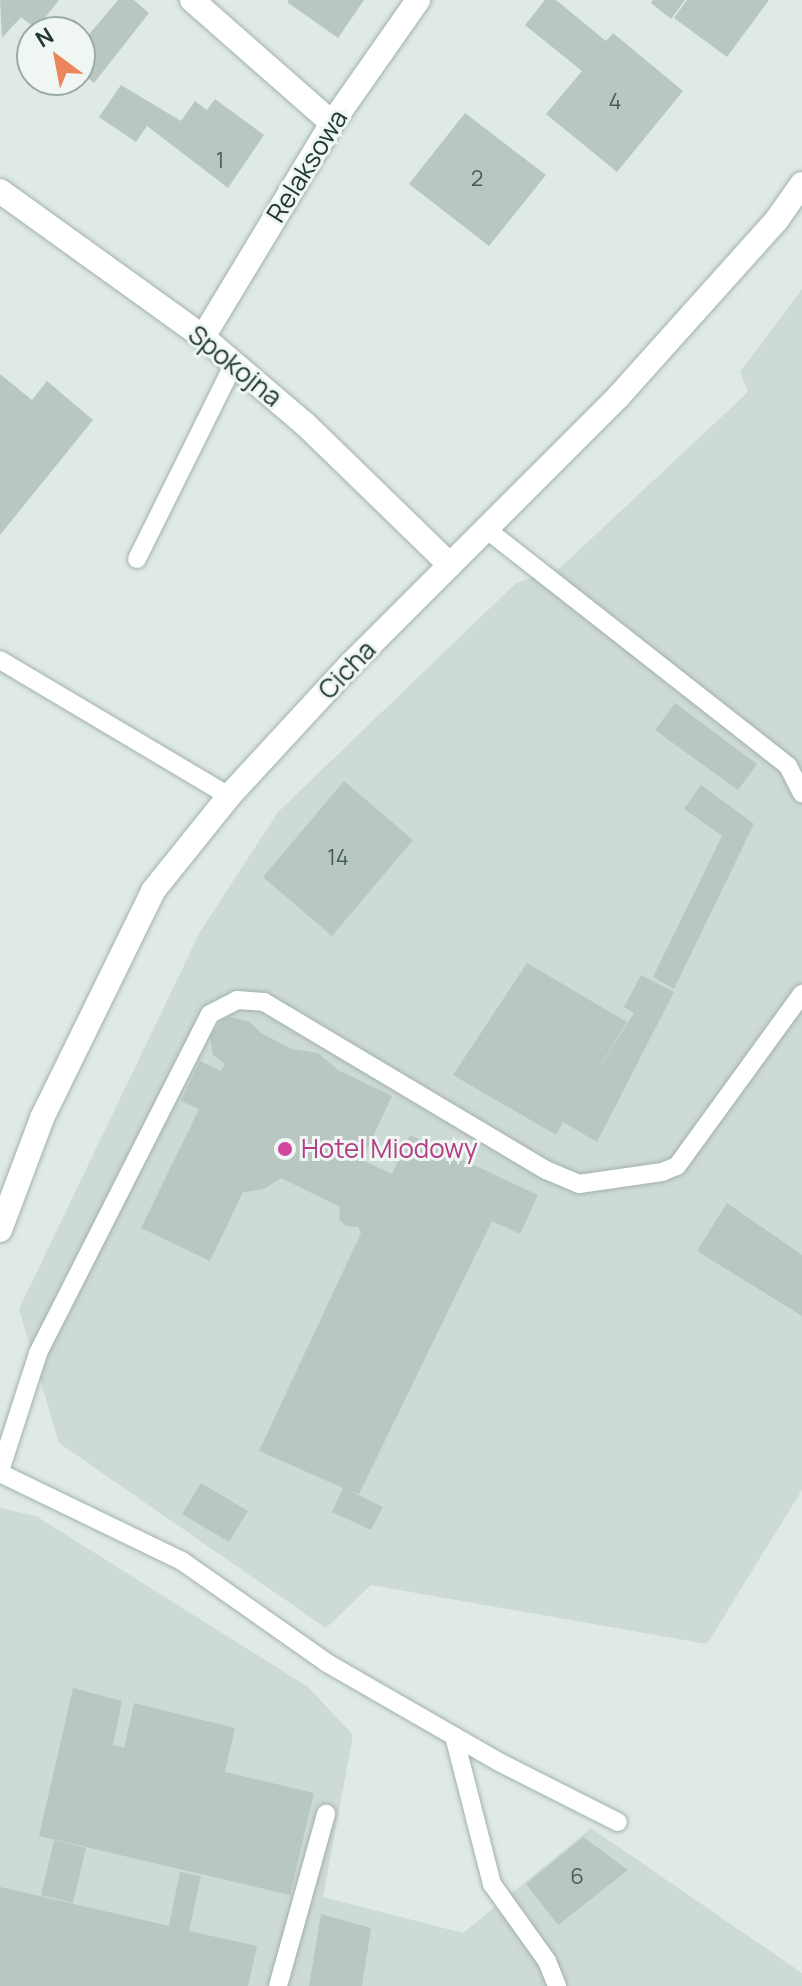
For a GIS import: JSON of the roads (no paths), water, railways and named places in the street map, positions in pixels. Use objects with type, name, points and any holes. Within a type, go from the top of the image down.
[{"type":"street","points":[[192,0],[332,123]]},
{"type":"street","name":"Relaksowa","points":[[203,337],[332,123],[418,0]]},
{"type":"street","name":"Cicha","points":[[0,1230],[42,1118],[153,891],[229,796],[351,664],[618,397],[776,221],[802,184]]},
{"type":"street","name":"Spokojna","points":[[0,191],[203,337],[305,424],[450,565]]},
{"type":"lane","points":[[137,559],[234,364]]},
{"type":"lane","points":[[486,529],[788,766],[802,794]]},
{"type":"lane","points":[[0,660],[229,796]]},
{"type":"lane","points":[[618,1822],[454,1736],[327,1663],[182,1561],[0,1472],[38,1353],[210,1014],[237,1000],[264,1002],[546,1170],[579,1184],[662,1172],[677,1166],[802,994]]},
{"type":"lane","points":[[454,1736],[492,1884],[547,1961],[557,1986]]},
{"type":"lane","points":[[278,1986],[326,1814]]},
{"type":"place","name":"Hotel Miodowy","points":[[285,1149]]}]
